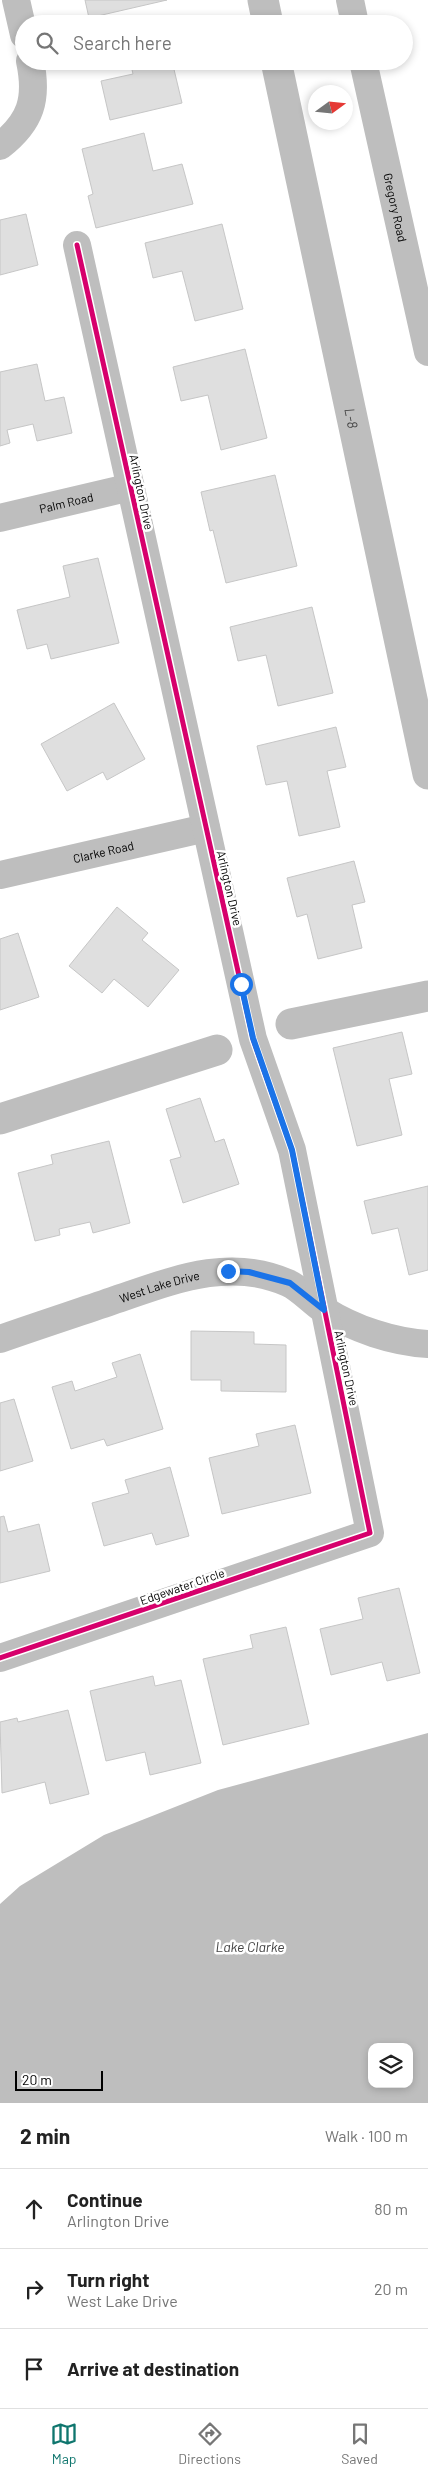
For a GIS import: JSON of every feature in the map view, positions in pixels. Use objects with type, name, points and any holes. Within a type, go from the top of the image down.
[{"type":"street","points":[[16,0],[19,15]]},
{"type":"street","points":[[350,0],[353,15]]},
{"type":"street","points":[[0,146],[16,134],[28,116],[34,96],[31,70]]},
{"type":"street","name":"Gregory Road","points":[[365,70],[428,352]]},
{"type":"street","name":"Arlington Drive","points":[[77,245],[253,1038],[292,1150],[370,1533]]},
{"type":"street","name":"Palm Road","points":[[0,518],[131,488]]},
{"type":"street","name":"Clarke Road","points":[[0,875],[206,828]]},
{"type":"street","name":"West Lake Drive","points":[[0,1339],[186,1276],[207,1272],[249,1272],[270,1276],[290,1283],[324,1310],[385,1336],[428,1344]]},
{"type":"street","name":"Edgewater Circle","points":[[0,1658],[370,1533]]},
{"type":"water","name":"Lake Clarke","points":[[428,1733],[428,2103],[0,2103],[0,1904],[20,1886],[104,1835],[218,1790]]},
{"type":"building","points":[[85,0],[167,0],[102,15],[88,15]]},
{"type":"building","points":[[132,70],[174,70],[182,103],[110,120],[101,81],[133,74]]},
{"type":"building","points":[[144,133],[153,171],[182,164],[193,204],[96,228],[88,196],[93,194],[82,149]]},
{"type":"building","points":[[26,214],[38,265],[0,275],[0,220]]},
{"type":"building","points":[[222,224],[243,309],[195,321],[182,271],[153,278],[145,243]]},
{"type":"building","points":[[245,349],[267,438],[221,450],[208,395],[181,401],[173,367]]},
{"type":"building","points":[[37,364],[45,401],[64,397],[72,433],[37,441],[33,424],[7,430],[10,443],[0,446],[0,372]]},
{"type":"building","points":[[275,475],[297,566],[226,583],[213,530],[210,531],[201,492]]},
{"type":"building","points":[[98,558],[119,643],[51,659],[47,644],[27,649],[17,610],[70,597],[63,566]]},
{"type":"building","points":[[312,607],[333,693],[278,706],[266,655],[238,661],[230,627]]},
{"type":"building","points":[[114,703],[145,759],[107,780],[103,772],[67,791],[41,744]]},
{"type":"building","points":[[336,727],[346,767],[327,771],[340,827],[299,836],[287,781],[266,785],[257,746]]},
{"type":"building","points":[[354,861],[365,902],[352,905],[362,948],[318,959],[307,914],[297,917],[287,878]]},
{"type":"building","points":[[117,907],[148,933],[142,940],[179,970],[148,1007],[114,979],[102,993],[69,966]]},
{"type":"building","points":[[18,933],[39,997],[0,1010],[0,939]]},
{"type":"building","points":[[402,1032],[412,1074],[389,1079],[402,1135],[357,1146],[333,1048]]},
{"type":"building","points":[[200,1098],[215,1142],[224,1139],[239,1184],[183,1203],[170,1160],[181,1157],[166,1109]]},
{"type":"building","points":[[109,1141],[130,1223],[93,1233],[90,1222],[59,1229],[60,1235],[35,1241],[18,1173],[53,1164],[51,1155]]},
{"type":"building","points":[[428,1186],[428,1270],[409,1275],[398,1228],[372,1234],[364,1201]]},
{"type":"building","points":[[191,1331],[254,1332],[254,1344],[286,1345],[286,1392],[221,1391],[221,1380],[191,1380]]},
{"type":"building","points":[[140,1354],[163,1429],[107,1446],[104,1439],[71,1449],[52,1387],[72,1381],[75,1391],[117,1377],[112,1363]]},
{"type":"building","points":[[14,1399],[33,1461],[0,1471],[0,1403]]},
{"type":"building","points":[[295,1425],[311,1493],[222,1514],[209,1458],[259,1446],[256,1434]]},
{"type":"building","points":[[170,1467],[189,1536],[156,1545],[152,1533],[104,1546],[92,1503],[129,1493],[125,1480]]},
{"type":"building","points":[[4,1516],[8,1532],[39,1524],[50,1571],[0,1583],[0,1517]]},
{"type":"building","points":[[399,1588],[420,1673],[387,1681],[382,1662],[331,1675],[320,1629],[363,1619],[358,1598]]},
{"type":"building","points":[[286,1627],[309,1724],[223,1745],[203,1659],[253,1648],[250,1635]]},
{"type":"building","points":[[153,1676],[155,1686],[181,1680],[201,1763],[150,1775],[145,1752],[106,1761],[90,1691]]},
{"type":"building","points":[[68,1710],[89,1794],[50,1804],[45,1782],[2,1793],[0,1722],[17,1718],[18,1722]]},
{"type":"waterway","name":"L-8","points":[[263,0],[266,15]]},
{"type":"waterway","name":"L-8","points":[[278,70],[428,774]]},
{"type":"waterway","points":[[291,1024],[428,996]]},
{"type":"waterway","points":[[0,1119],[217,1050]]},
{"type":"cycle path","points":[[0,1658],[370,1533],[292,1150],[253,1039],[77,245]]},
{"type":"route","points":[[228,1271],[270,1276],[290,1283],[324,1310],[292,1150],[253,1038],[241,984]]}]
